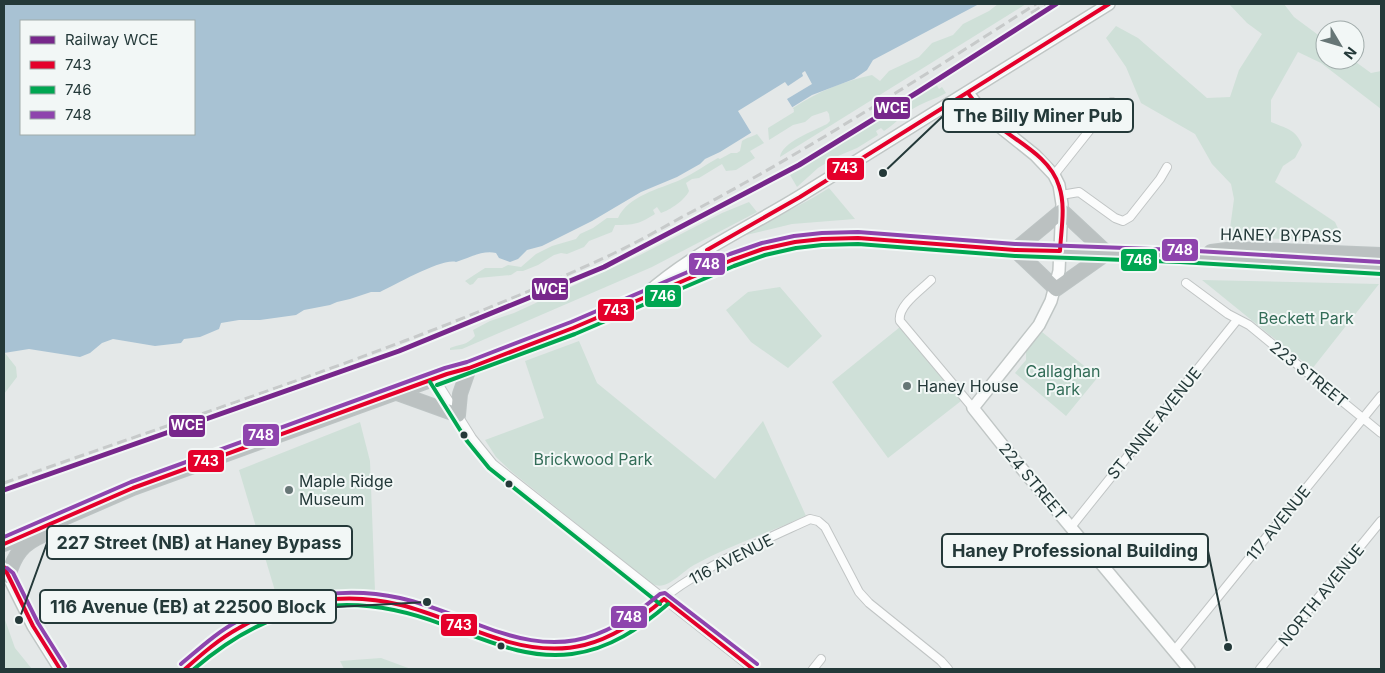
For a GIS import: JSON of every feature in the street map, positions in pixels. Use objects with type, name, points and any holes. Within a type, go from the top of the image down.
[{"type":"highway","points":[[1062,211],[1107,253],[1056,289],[1016,250],[1062,211]]},
{"type":"highway","name":"HANEY BYPASS","points":[[4,544],[133,488],[469,368],[573,328],[732,260],[795,242],[858,238],[1016,250],[1180,256],[1381,268]]},
{"type":"highway","name":"HANEY BYPASS","points":[[1180,256],[1235,248],[1381,254]]},
{"type":"highway","points":[[397,393],[458,415],[460,394],[469,368]]},
{"type":"highway","points":[[5,572],[22,547],[35,538],[123,501],[133,488]]},
{"type":"street","points":[[643,297],[666,276],[686,263],[800,197],[1109,4]]},
{"type":"street","points":[[968,93],[985,115],[1035,156],[1054,175],[1061,195],[1062,211],[1059,271],[1056,289],[1046,313],[1039,325],[973,408]]},
{"type":"street","points":[[1054,175],[1112,102]]},
{"type":"street","points":[[1061,195],[1080,192],[1115,218],[1123,221],[1130,217],[1160,179],[1167,167]]},
{"type":"street","name":"224 STREET","points":[[931,280],[903,308],[899,314],[902,323],[1189,669]]},
{"type":"street","name":"223 STREET","points":[[1186,283],[1237,320],[1248,325],[1381,433]]},
{"type":"street","name":"ST ANNE AVENUE","points":[[1071,527],[1237,320]]},
{"type":"street","points":[[435,379],[472,438],[493,464],[753,669]]},
{"type":"street","name":"117 AVENUE","points":[[1174,651],[1381,396]]},
{"type":"street","name":"116 AVENUE","points":[[185,669],[214,643],[246,623],[284,607],[322,600],[366,598],[397,603],[431,613],[510,642],[539,649],[570,648],[603,640],[622,631],[673,589],[719,561],[810,520],[818,521],[825,527],[859,592],[869,603],[942,661],[948,669]]},
{"type":"street","name":"NORTH AVENUE","points":[[1260,669],[1381,520]]},
{"type":"street","points":[[5,572],[33,626],[60,669]]},
{"type":"street","points":[[813,669],[821,659]]},
{"type":"green space","points":[[998,4],[1026,4],[780,157],[786,146],[827,124],[830,121],[829,114],[827,111],[812,116],[805,122],[793,125],[769,140],[768,128],[794,112],[793,108],[802,102],[831,88],[862,77],[872,75],[880,81],[889,71],[919,57],[932,43],[953,35],[963,24],[989,11]]},
{"type":"green space","points":[[1229,4],[1284,4],[1294,17],[1315,33],[1315,60],[1298,52],[1271,100],[1271,122],[1293,132],[1302,145],[1295,158],[1283,166],[1275,182],[1335,222],[1341,235],[1285,239],[1229,236],[1234,199],[1231,184],[1212,164],[1195,134],[1141,103],[1126,67],[1106,38],[1116,26],[1138,38],[1207,98],[1230,97],[1239,70],[1262,34],[1247,23]]},
{"type":"green space","points":[[1365,69],[1371,73],[1381,71],[1381,109],[1330,70]]},
{"type":"green space","points":[[936,84],[939,89],[942,87],[946,93],[912,109],[884,131],[881,128],[876,131],[878,135],[818,168],[797,187],[790,175]]},
{"type":"green space","points":[[757,134],[764,143],[750,151],[755,158],[736,170],[726,171],[722,164],[699,178],[692,179],[686,183],[689,191],[687,194],[669,210],[661,213],[657,207],[653,210],[655,214],[645,220],[632,224],[615,225],[612,232],[589,241],[584,247],[567,254],[554,255],[538,265],[523,271],[517,271],[511,275],[478,278],[470,285],[465,281],[485,268],[502,268],[508,265],[521,267],[536,254],[552,246],[576,239],[580,234],[607,218],[618,218],[629,204],[645,194],[685,178],[718,158],[720,159],[731,153],[737,153],[740,151],[742,141]]},
{"type":"green space","points":[[829,188],[855,219],[792,224],[742,236],[808,201]]},
{"type":"green space","points":[[749,202],[757,212],[652,267],[462,349],[450,350],[450,348],[469,342],[475,336],[473,330],[490,321],[514,313],[640,255],[722,213]]},
{"type":"green space","name":"Beckett Park","points":[[1202,280],[1379,284],[1312,369]]},
{"type":"green space","points":[[780,287],[822,336],[788,368],[751,342],[726,310],[748,292]]},
{"type":"green space","points":[[900,327],[961,401],[888,458],[832,382]]},
{"type":"green space","name":"Callaghan Park","points":[[1042,332],[1098,377],[1066,416],[1015,373],[1026,360],[1026,351]]},
{"type":"green space","name":"Brickwood Park","points":[[579,341],[597,383],[715,479],[763,421],[806,516],[707,558],[689,568],[668,584],[657,585],[651,583],[512,472],[496,457],[485,440],[544,418],[525,361]]},
{"type":"green space","points":[[4,354],[16,367],[17,377],[4,394]]},
{"type":"green space","points":[[360,422],[370,461],[375,591],[350,590],[326,592],[278,601],[239,470]]},
{"type":"green space","points":[[4,617],[15,648],[32,669],[4,669]]},
{"type":"green space","points":[[381,658],[411,669],[344,669],[340,661]]},
{"type":"water","points":[[4,4],[979,4],[873,60],[867,70],[854,79],[812,95],[677,177],[641,192],[592,221],[542,246],[527,250],[518,259],[510,262],[499,258],[496,253],[481,253],[456,262],[440,264],[380,292],[371,292],[330,305],[304,310],[296,315],[221,323],[219,329],[200,337],[184,339],[181,343],[155,346],[113,339],[102,343],[90,353],[80,357],[29,349],[4,353]]},
{"type":"pier","points":[[805,71],[812,84],[787,99],[794,110],[752,134],[738,111],[785,82],[788,86],[803,76],[802,73]]},
{"type":"railway","points":[[4,483],[383,349],[532,290],[606,257],[727,193],[817,141],[1036,4]]},
{"type":"railway","points":[[1031,13],[1046,4]]},
{"type":"rail line","name":"WCE","points":[[4,490],[399,351],[604,267],[799,165],[1056,4]]},
{"type":"transit line","name":"743","points":[[707,250],[800,197],[1109,4]]},
{"type":"transit line","name":"743","points":[[4,544],[133,488],[447,374],[469,368],[573,328],[732,260],[763,249],[795,242],[858,238],[1015,250],[1060,251],[1062,202],[1059,186],[1054,175],[1048,166],[1031,150],[989,119],[968,93]]},
{"type":"transit line","name":"748","points":[[4,537],[131,482],[445,368],[467,362],[571,322],[730,254],[762,243],[794,236],[858,232],[1015,244],[1180,250],[1381,262]]},
{"type":"transit line","name":"746","points":[[437,385],[575,334],[734,266],[765,255],[796,248],[858,244],[1015,256],[1180,262],[1381,274]]},
{"type":"transit line","name":"746","points":[[430,382],[467,441],[489,468],[660,604]]},
{"type":"transit line","name":"743","points":[[4,567],[33,626],[60,669]]},
{"type":"transit line","name":"748","points":[[7,568],[13,573],[38,623],[65,666]]},
{"type":"transit line","name":"748","points":[[181,664],[223,630],[257,612],[297,599],[338,593],[379,594],[410,600],[506,634],[531,640],[554,642],[596,635],[616,625],[660,594],[665,593],[757,664]]},
{"type":"transit line","name":"743","points":[[185,669],[225,637],[257,618],[297,605],[317,601],[338,599],[380,601],[413,608],[481,633],[518,644],[542,648],[564,648],[584,645],[604,638],[624,628],[664,599]]},
{"type":"transit line","name":"743","points":[[664,599],[753,669]]},
{"type":"transit line","name":"746","points":[[194,669],[223,646],[252,629],[282,616],[312,608],[343,605],[375,607],[409,614],[506,647],[538,654],[555,655],[586,651],[612,642],[647,621],[668,604]]},
{"type":"place","name":"The Billy Miner Pub","points":[[883,173]]},
{"type":"place","name":"Haney House","points":[[907,386]]},
{"type":"place","name":"Maple Ridge Museum","points":[[289,490]]},
{"type":"place","name":"116 Avenue (EB) at 22500 Block","points":[[427,602]]},
{"type":"place","name":"227 Street (NB) at Haney Bypass","points":[[19,620]]},
{"type":"place","name":"Haney Professional Building","points":[[1228,647]]}]
